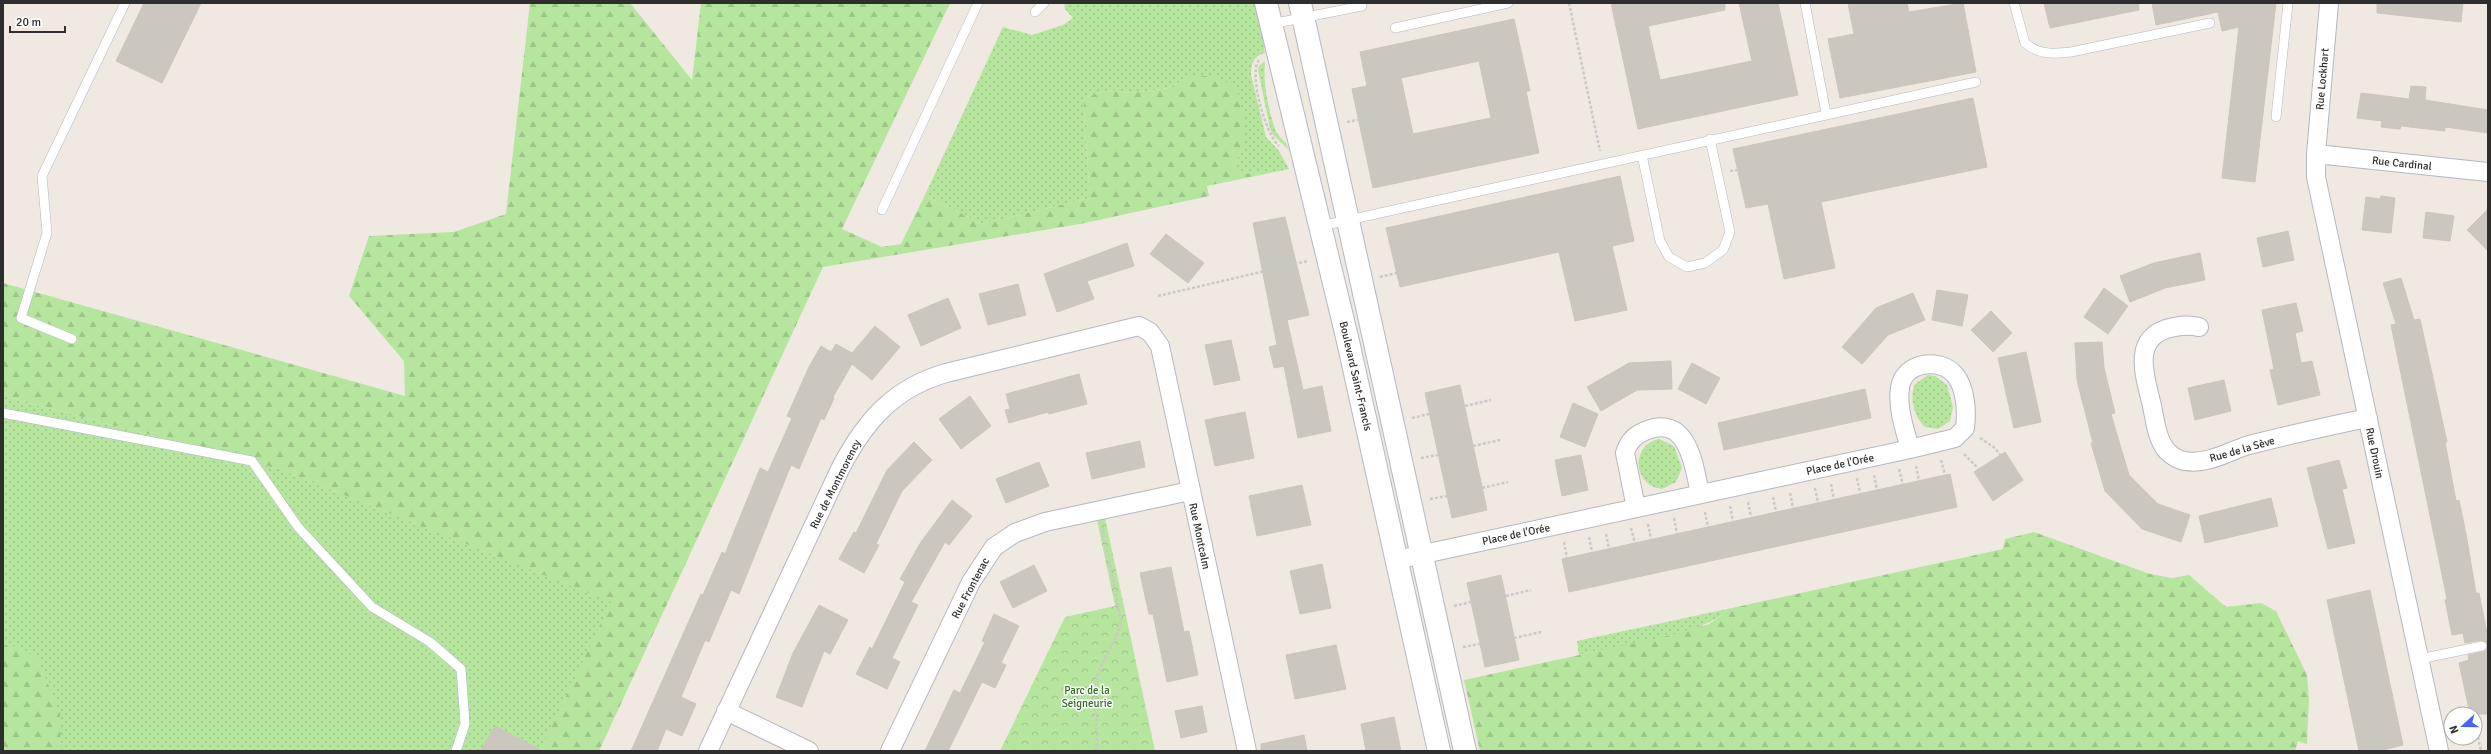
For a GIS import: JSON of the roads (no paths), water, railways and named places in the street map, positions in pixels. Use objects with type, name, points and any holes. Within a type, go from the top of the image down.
[{"type":"street","name":"Boulevard Saint-Francis","points":[[1266,3],[1321,226],[1439,751]]},
{"type":"street","name":"Rue Lockhart","points":[[2316,154],[2329,3]]},
{"type":"street","points":[[1302,10],[1465,751]]},
{"type":"street","name":"Rue Cardinal","points":[[2316,154],[2488,172]]},
{"type":"street","name":"Rue Drouin","points":[[2316,154],[2318,189],[2439,751]]},
{"type":"street","name":"Rue de la Sève","points":[[2199,326],[2185,325],[2163,330],[2150,339],[2144,348],[2143,367],[2156,424],[2166,451],[2175,458],[2186,462],[2210,459],[2248,446],[2368,418]]},
{"type":"street","name":"Rue de Montmorency","points":[[708,751],[849,452],[862,432],[891,400],[917,383],[946,373],[1132,326],[1144,327]]},
{"type":"street","name":"Rue Montcalm","points":[[1144,327],[1156,338],[1160,346],[1247,751]]},
{"type":"street","name":"Place de l'Orée","points":[[1396,560],[1421,554],[1638,517],[1702,501],[1912,455],[1955,438],[1965,428],[1965,404],[1956,376],[1944,367],[1931,364],[1918,366],[1906,373],[1900,388],[1900,406],[1912,455]]},
{"type":"street","points":[[1638,517],[1625,453],[1634,438],[1650,429],[1664,428],[1683,438],[1692,459],[1702,501]]},
{"type":"street","name":"Rue Frontenac","points":[[890,751],[971,582],[994,547],[1004,539],[1029,527],[1190,491]]},
{"type":"street","points":[[726,711],[809,751]]},
{"type":"lane","points":[[72,339],[21,318],[47,233],[42,176],[125,3]]},
{"type":"lane","points":[[882,210],[978,3]]},
{"type":"lane","points":[[1035,12],[1044,3]]},
{"type":"lane","points":[[1395,28],[1508,3]]},
{"type":"lane","points":[[1804,3],[1826,113]]},
{"type":"lane","points":[[2014,3],[2025,43],[2039,52],[2049,54],[2071,52],[2210,23]]},
{"type":"lane","points":[[2276,117],[2288,3]]},
{"type":"lane","points":[[1271,24],[1302,10],[1362,6]]},
{"type":"lane","points":[[1321,226],[1603,165],[1826,113],[1976,82]]},
{"type":"lane","points":[[1642,155],[1660,241],[1669,258],[1687,267],[1704,263],[1723,250],[1730,232],[1710,139]]},
{"type":"lane","points":[[3,413],[252,462],[298,527],[372,606],[430,642],[461,669],[465,724],[456,751]]},
{"type":"lane","points":[[2420,659],[2482,646]]},
{"type":"park label","name":"Parc de la Seigneurie","points":[[1087,696]]}]
